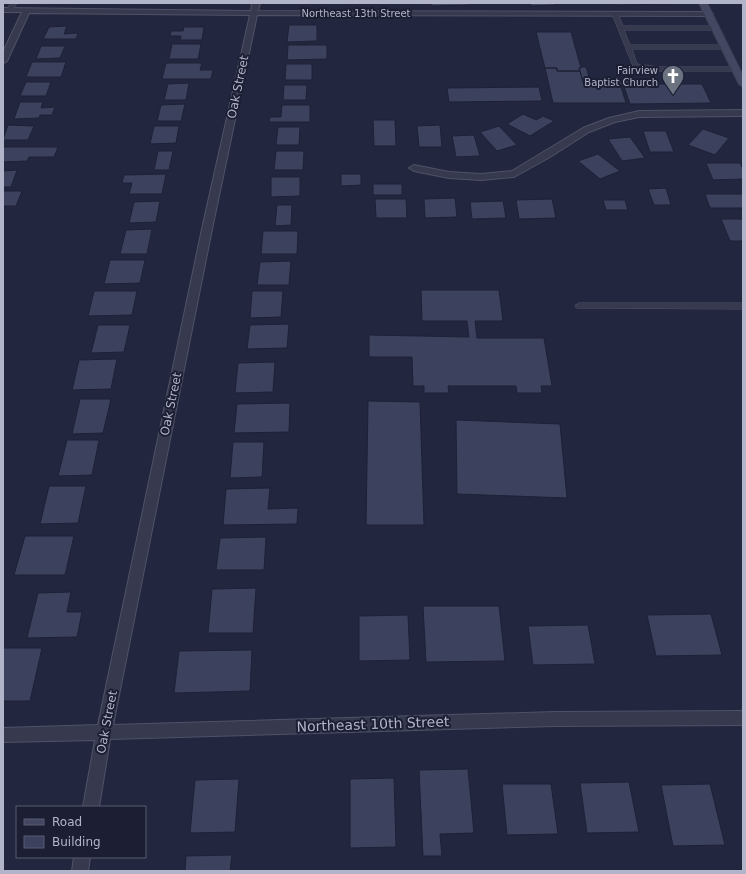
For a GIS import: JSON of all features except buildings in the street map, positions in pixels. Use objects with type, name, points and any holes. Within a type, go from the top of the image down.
[{"type":"street","points":[[501,3],[503,13]]},
{"type":"street","points":[[703,3],[743,84]]},
{"type":"street","name":"Northeast 13th Street","points":[[6,10],[255,8],[503,13],[709,14]]},
{"type":"street","name":"Oak Street","points":[[91,806],[104,732],[207,229],[255,8]]},
{"type":"street","points":[[3,61],[26,11]]},
{"type":"street","points":[[414,168],[449,175],[481,177],[514,174],[586,130],[612,120],[639,114],[743,113]]},
{"type":"street","name":"Northeast 10th Street","points":[[3,735],[555,719],[743,718]]},
{"type":"street","points":[[80,871],[82,858]]},
{"type":"lane","points":[[6,10],[14,3]]},
{"type":"lane","points":[[615,14],[635,65],[659,69],[736,69]]},
{"type":"lane","points":[[620,28],[716,28]]},
{"type":"lane","points":[[628,47],[725,47]]},
{"type":"lane","points":[[579,306],[743,306]]},
{"type":"place","name":"Fairview Baptist Church","points":[[673,96]]}]
